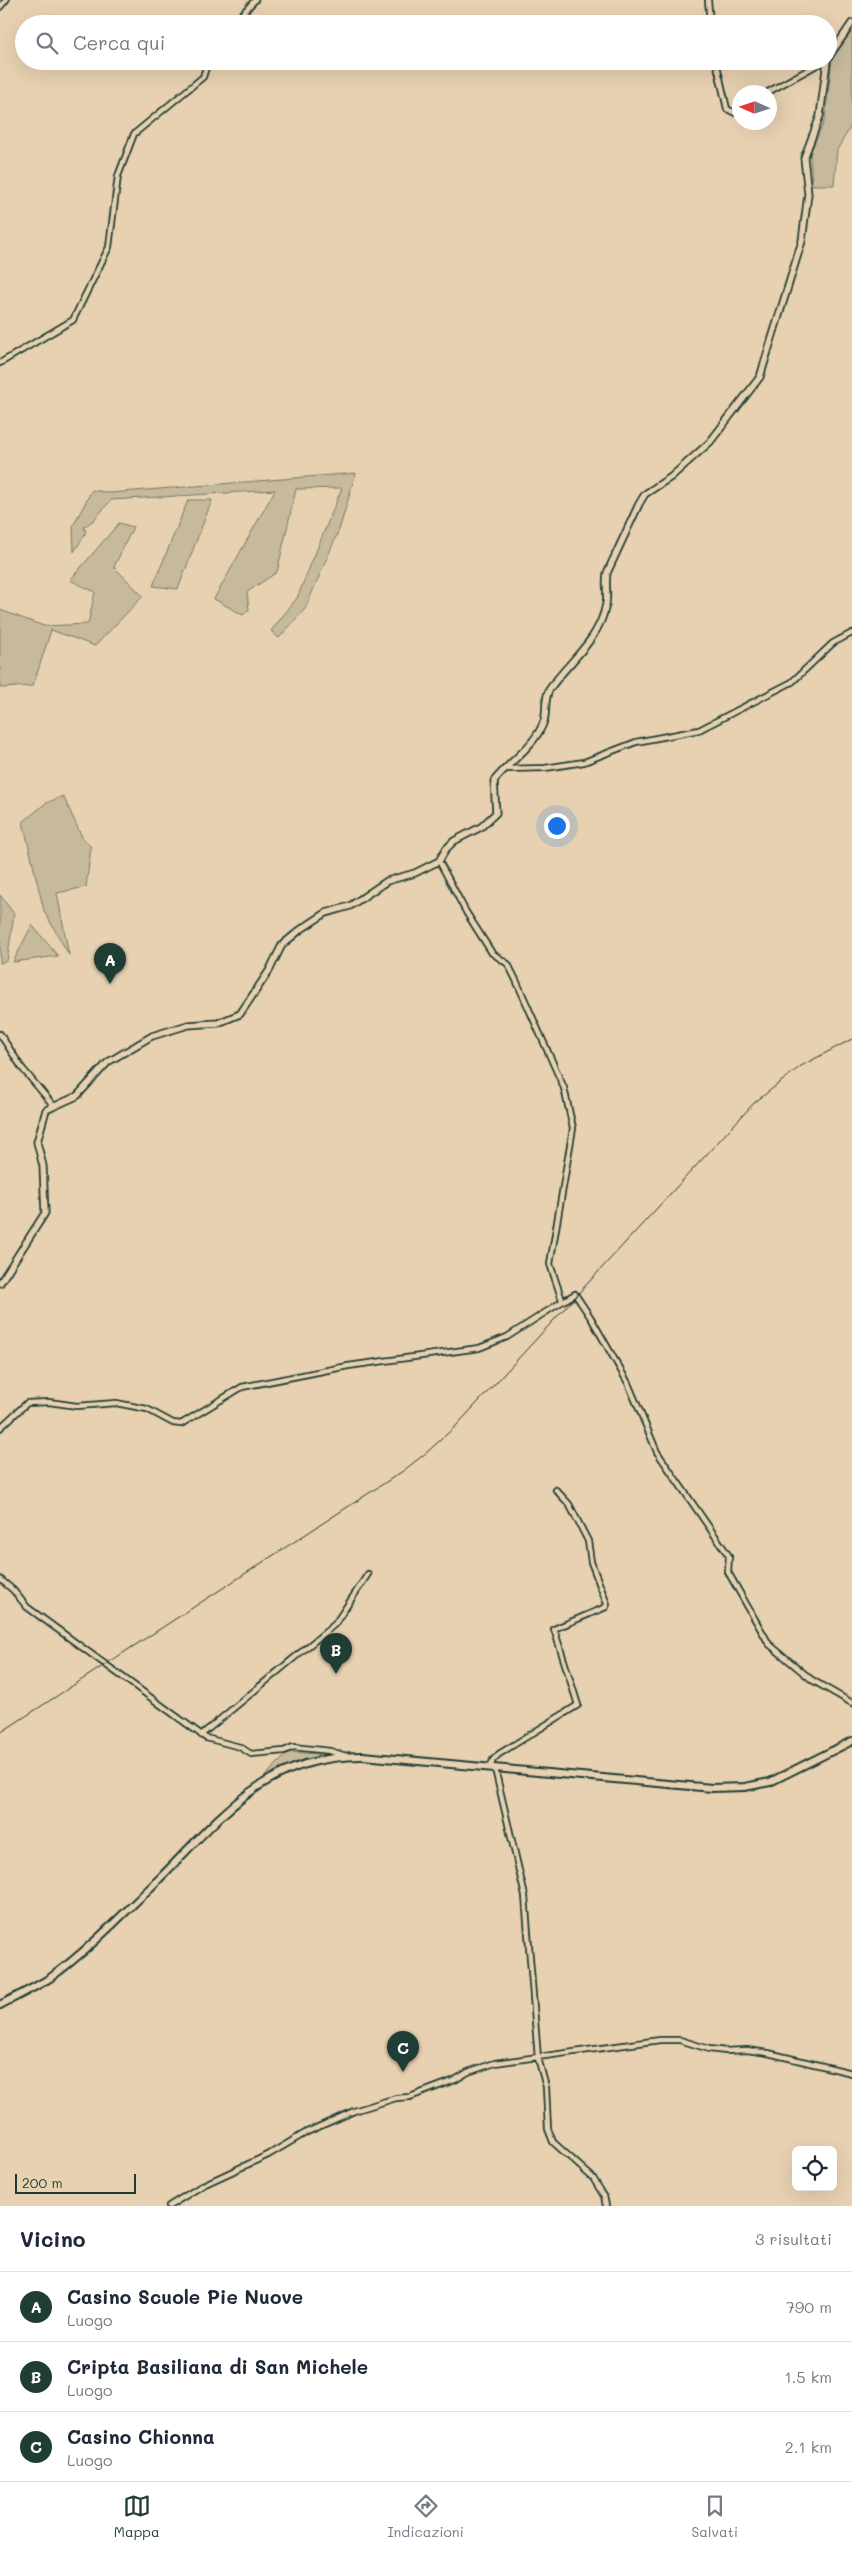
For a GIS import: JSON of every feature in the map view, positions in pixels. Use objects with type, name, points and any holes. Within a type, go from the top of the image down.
[{"type":"main road","points":[[0,2005],[39,1984],[68,1964],[248,1792],[288,1770],[313,1762],[346,1756],[431,1761],[493,1769],[712,1788],[745,1787],[770,1782],[852,1741]]},
{"type":"street","points":[[0,7],[6,0]]},
{"type":"street","points":[[241,15],[255,0]]},
{"type":"street","points":[[708,0],[709,15]]},
{"type":"street","points":[[837,45],[852,23]]},
{"type":"street","points":[[0,364],[73,320],[109,247],[118,176],[134,134],[203,78],[205,70]]},
{"type":"street","points":[[718,70],[728,108],[732,111]]},
{"type":"street","points":[[777,87],[808,70]]},
{"type":"street","points":[[0,1283],[45,1213],[43,1166],[37,1142],[46,1110],[77,1096],[108,1062],[152,1036],[188,1025],[218,1023],[240,1014],[269,971],[282,945],[300,930],[326,913],[350,906],[387,881],[415,873],[439,861],[446,849],[454,841],[481,827],[496,813],[494,780],[525,751],[544,720],[545,698],[549,690],[586,648],[606,603],[605,583],[607,573],[645,494],[671,477],[710,442],[760,377],[802,241],[808,194],[804,158],[820,116],[824,70]]},
{"type":"street","points":[[505,769],[545,768],[584,762],[636,742],[699,730],[792,682],[833,643],[852,633]]},
{"type":"street","points":[[439,861],[466,912],[492,953],[508,964],[567,1100],[572,1134],[565,1163],[550,1264],[563,1301]]},
{"type":"street","points":[[0,1034],[22,1068],[53,1106]]},
{"type":"street","points":[[0,1428],[27,1403],[49,1402],[77,1406],[116,1403],[148,1409],[173,1423],[181,1424],[242,1387],[358,1364],[479,1348],[507,1337],[575,1294],[628,1383],[657,1452],[729,1556],[728,1572],[769,1644],[812,1680],[852,1702]]},
{"type":"street","points":[[556,1490],[569,1504],[588,1542],[591,1562],[607,1604],[606,1607],[554,1629],[578,1705],[499,1754],[493,1760],[493,1769],[525,1896],[538,2058],[546,2087],[546,2117],[550,2136],[593,2178],[604,2196],[606,2206]]},
{"type":"street","points":[[201,1735],[335,1624],[368,1574]]},
{"type":"street","points":[[0,1579],[13,1590],[27,1607],[201,1735],[211,1740],[240,1747],[251,1754],[284,1751],[292,1747],[330,1751],[346,1756]]},
{"type":"street","points":[[168,2206],[202,2185],[268,2156],[307,2132],[354,2111],[396,2098],[410,2097],[455,2080],[468,2072],[496,2063],[660,2040],[680,2040],[709,2049],[768,2053],[852,2073]]},
{"type":"shaded area","points":[[852,31],[852,124],[837,150],[834,185],[812,185],[810,153],[825,120],[831,70],[837,70],[837,52]]},
{"type":"shaded area","points":[[356,473],[339,530],[305,609],[279,638],[271,631],[297,598],[342,488],[296,489],[277,572],[247,592],[249,610],[243,615],[214,599],[275,490],[111,500],[94,520],[84,527],[86,532],[74,552],[73,526],[92,490],[110,493]]},
{"type":"shaded area","points":[[188,500],[212,500],[178,589],[153,586]]},
{"type":"shaded area","points":[[119,523],[133,527],[114,567],[143,596],[95,646],[51,630],[33,686],[0,688],[0,610],[44,626],[88,624],[95,592],[70,580]]},
{"type":"shaded area","points":[[63,796],[82,837],[91,847],[86,887],[57,893],[69,955],[44,911],[23,822],[46,803]]},
{"type":"shaded area","points":[[0,895],[14,914],[7,961],[0,963]]},
{"type":"shaded area","points":[[32,925],[58,956],[13,962]]},
{"type":"shaded area","points":[[289,1752],[332,1755],[291,1765],[259,1782]]},
{"type":"railway","points":[[0,1733],[403,1471],[426,1453],[457,1425],[754,1103],[801,1066],[852,1039]]},
{"type":"place","name":"Casino Scuole Pie Nuove","points":[[110,984]]},
{"type":"place","name":"Cripta Basiliana di San Michele","points":[[336,1674]]},
{"type":"place","name":"Casino Chionna","points":[[403,2072]]}]
